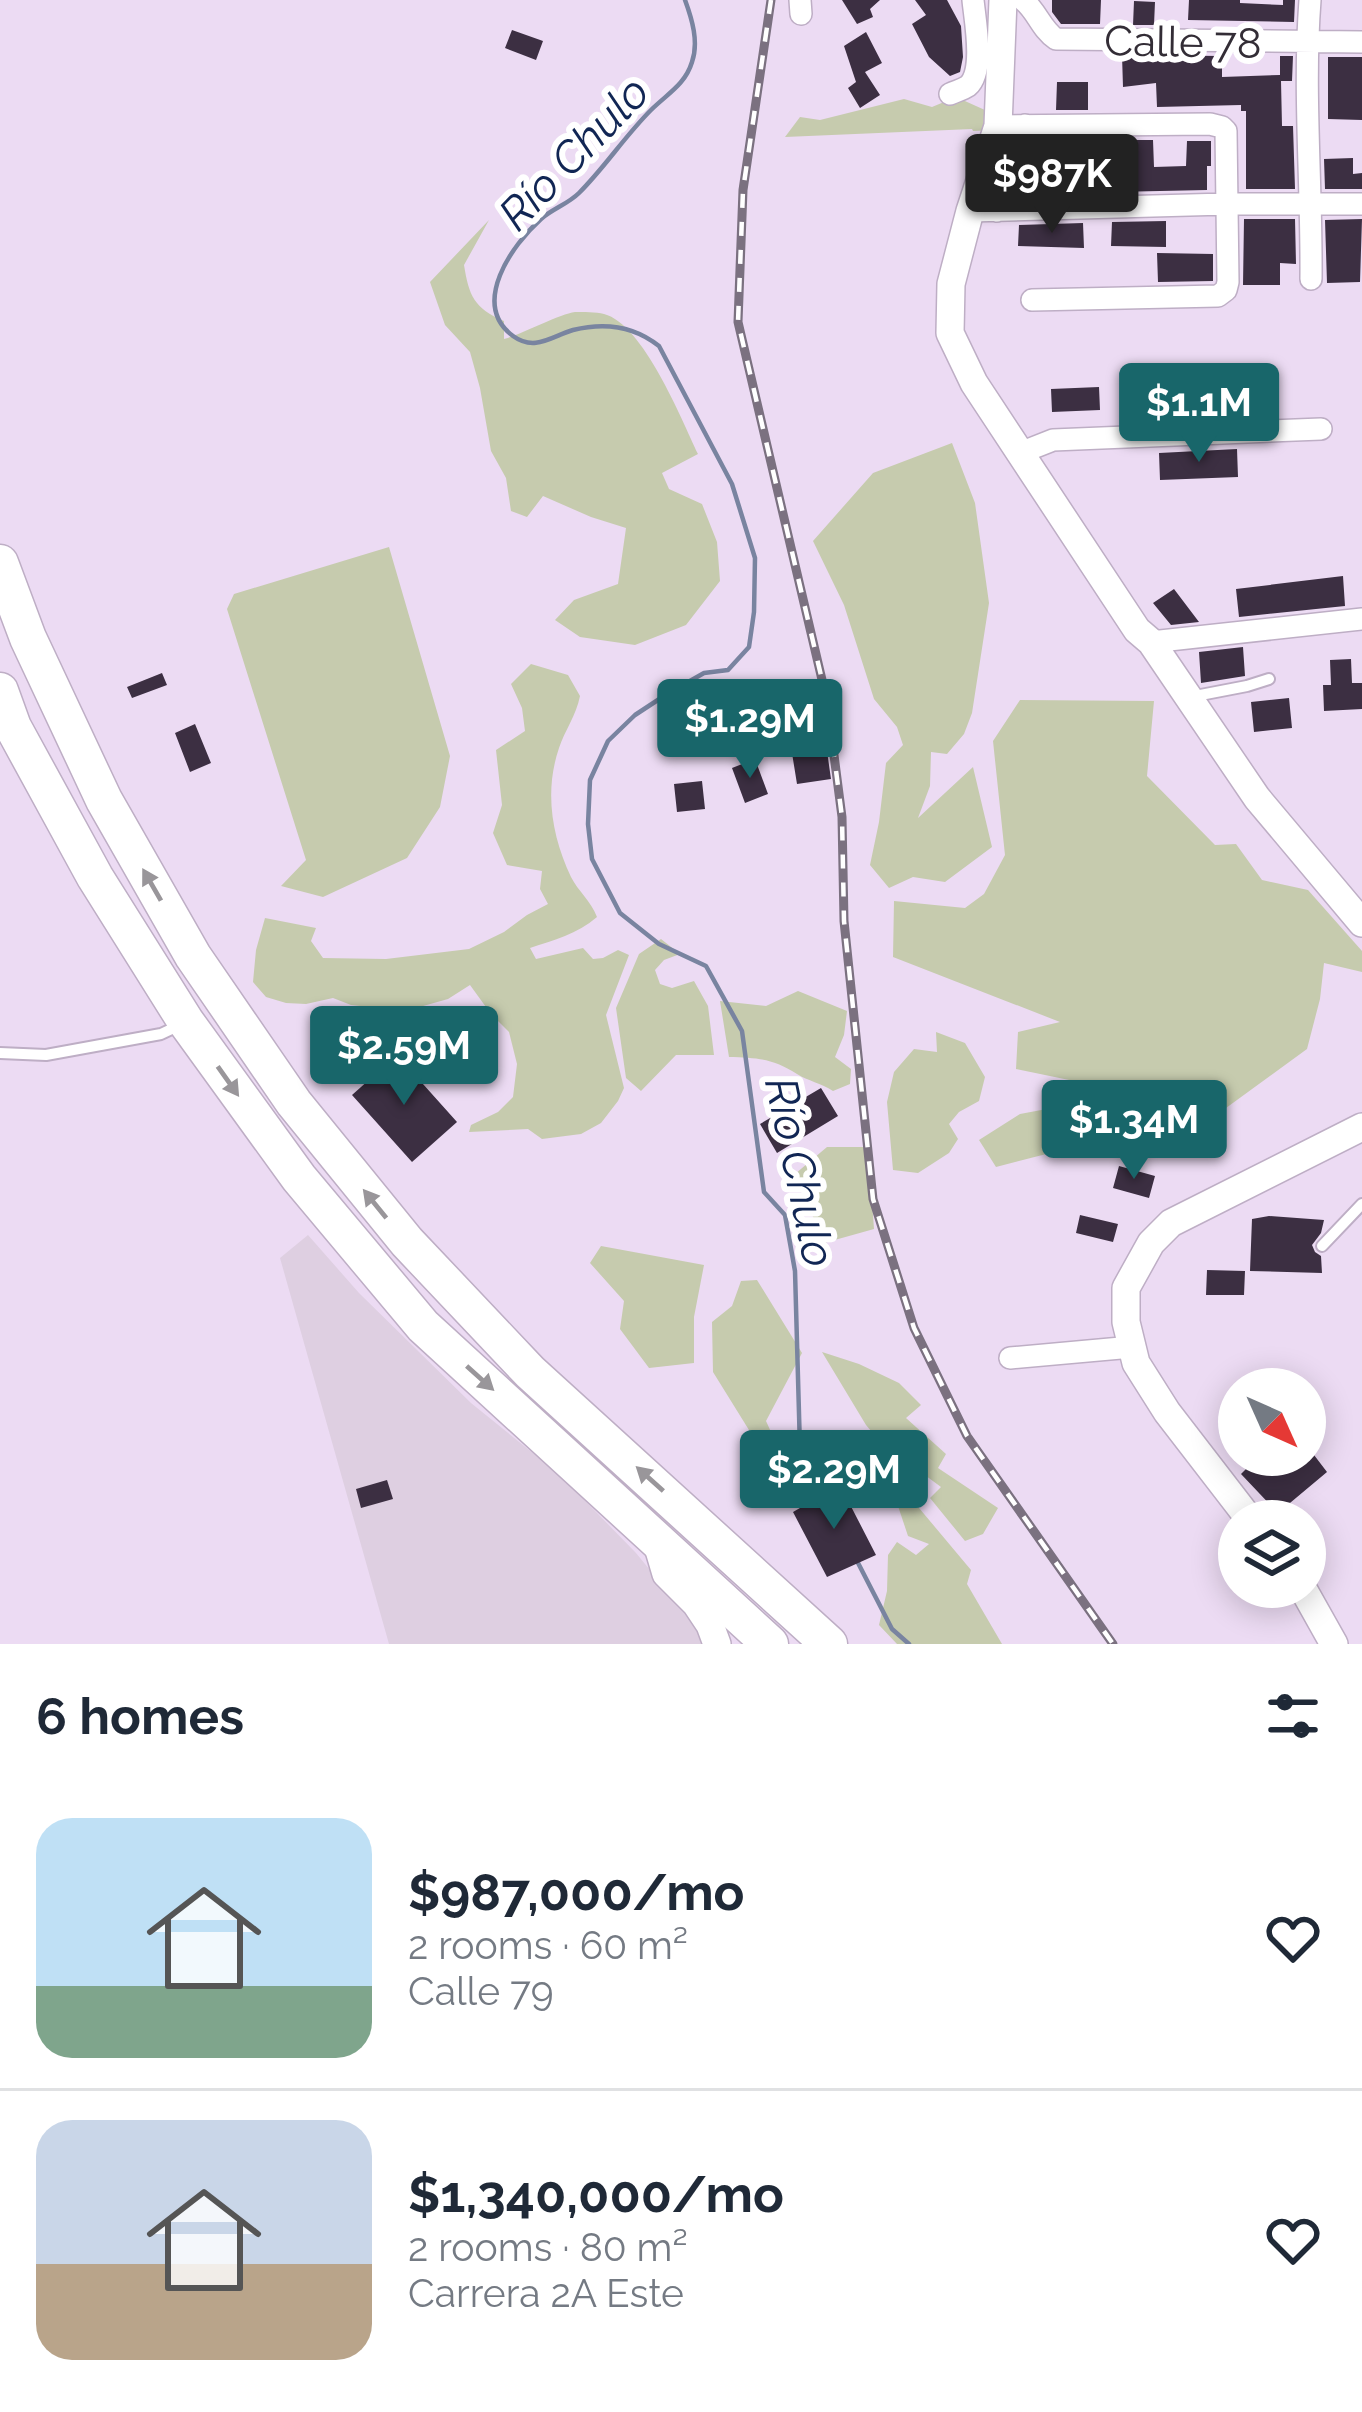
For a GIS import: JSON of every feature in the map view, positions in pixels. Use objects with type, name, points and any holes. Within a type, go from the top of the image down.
[{"type":"highway","points":[[0,563],[28,638],[104,800],[193,956],[294,1103],[407,1242],[530,1372],[829,1644]]},
{"type":"highway","points":[[0,691],[13,727],[95,877],[186,1022],[299,1178],[423,1326],[770,1644]]},
{"type":"street","points":[[950,94],[968,86],[978,62],[973,0]]},
{"type":"street","points":[[1003,0],[1012,126],[951,284],[950,333],[974,383],[1257,798],[1362,923]]},
{"type":"street","name":"Calle 78","points":[[1023,0],[1056,39],[1362,42]]},
{"type":"street","points":[[1310,0],[1306,43],[1312,279]]},
{"type":"street","points":[[1012,126],[1210,124],[1226,131],[1226,290],[1218,296],[1032,300]]},
{"type":"street","points":[[983,211],[1362,204]]},
{"type":"street","points":[[1020,452],[1053,440],[1321,429]]},
{"type":"street","points":[[1144,636],[1362,619]]},
{"type":"street","points":[[1235,1500],[1136,1363],[1126,1322],[1126,1288],[1151,1243],[1171,1223],[1362,1127]]},
{"type":"street","points":[[1010,1358],[1132,1347]]},
{"type":"street","points":[[656,1540],[666,1574],[697,1604],[717,1644]]},
{"type":"street","points":[[1314,1608],[1334,1644]]},
{"type":"lane","points":[[1188,698],[1268,679]]},
{"type":"lane","points":[[0,1053],[46,1055],[161,1034],[186,1022]]},
{"type":"lane","points":[[1322,1246],[1362,1204]]},
{"type":"shaded area","points":[[308,1235],[359,1293],[471,1403],[560,1475],[636,1553],[695,1625],[704,1644],[389,1644],[280,1258]]},
{"type":"green space","points":[[956,97],[996,115],[997,130],[785,137],[800,117],[820,120],[904,99],[932,107]]},
{"type":"green space","points":[[489,220],[464,265],[475,300],[504,321],[504,339],[568,314],[604,314],[633,335],[671,397],[698,454],[662,473],[669,489],[702,504],[717,542],[720,581],[686,625],[635,645],[580,637],[555,620],[574,600],[618,584],[626,528],[543,496],[527,517],[511,511],[506,478],[491,451],[470,352],[445,325],[430,282]]},
{"type":"green space","points":[[952,443],[975,503],[989,603],[972,713],[964,734],[947,754],[931,752],[930,786],[918,818],[973,767],[992,847],[945,882],[913,877],[889,888],[870,865],[886,763],[903,745],[897,727],[874,699],[844,605],[813,541],[873,473]]},
{"type":"green space","points":[[389,547],[450,756],[440,807],[407,858],[323,897],[281,886],[306,860],[227,609],[234,594]]},
{"type":"green space","points":[[531,664],[568,675],[580,696],[554,765],[552,814],[571,877],[597,917],[530,948],[536,959],[583,948],[593,959],[618,950],[629,955],[606,1015],[624,1088],[618,1101],[601,1123],[581,1134],[542,1139],[528,1129],[469,1132],[471,1125],[498,1112],[513,1097],[517,1064],[509,1032],[470,985],[448,999],[416,1008],[412,1019],[392,1027],[388,1009],[333,998],[286,1003],[266,997],[253,982],[265,918],[316,928],[311,941],[323,958],[386,959],[469,949],[548,904],[540,889],[542,871],[507,865],[493,833],[502,805],[496,750],[525,731],[522,708],[511,684]]},
{"type":"green space","points":[[1020,700],[1154,701],[1147,776],[1215,845],[1236,844],[1262,880],[1308,890],[1362,951],[1362,972],[1324,963],[1307,1049],[1226,1108],[996,1167],[979,1140],[1020,1114],[1132,1093],[1016,1069],[1018,1032],[1060,1022],[893,957],[894,901],[965,908],[984,894],[1005,855],[993,741]]},
{"type":"green space","points":[[661,939],[680,954],[655,970],[660,984],[672,988],[694,981],[708,1006],[714,1055],[676,1055],[641,1091],[626,1078],[616,1008],[639,954]]},
{"type":"green space","points":[[798,991],[847,1011],[835,1057],[851,1069],[850,1084],[833,1091],[772,1062],[729,1057],[720,1001],[766,1006]]},
{"type":"green space","points":[[936,1032],[965,1043],[985,1077],[979,1101],[949,1124],[958,1139],[949,1153],[918,1173],[893,1170],[887,1102],[894,1072],[914,1049],[937,1052]]},
{"type":"green space","points":[[827,1147],[868,1147],[874,1229],[824,1243],[795,1174]]},
{"type":"green space","points":[[601,1246],[704,1265],[694,1317],[694,1363],[649,1368],[620,1329],[624,1301],[590,1263]]},
{"type":"green space","points":[[757,1280],[802,1353],[766,1421],[781,1454],[767,1459],[713,1372],[712,1322],[732,1306],[741,1281]]},
{"type":"green space","points":[[822,1352],[899,1383],[921,1405],[906,1418],[946,1454],[938,1468],[998,1508],[983,1534],[965,1541],[930,1498],[941,1487],[918,1470],[903,1469],[866,1425]]},
{"type":"green space","points":[[909,1496],[971,1570],[967,1584],[1002,1644],[897,1644],[879,1625],[888,1555],[897,1542],[916,1555],[929,1544],[908,1536],[895,1497]]},
{"type":"building","points":[[842,0],[880,0],[870,9],[873,17],[857,24]]},
{"type":"building","points":[[915,0],[947,0],[961,26],[960,72],[950,76],[929,57],[912,24],[926,15]]},
{"type":"building","points":[[1052,0],[1101,0],[1100,24],[1061,24],[1052,12]]},
{"type":"building","points":[[1189,0],[1283,5],[1283,0],[1295,0],[1294,22],[1188,20]]},
{"type":"building","points":[[1134,1],[1155,2],[1154,25],[1133,25]]},
{"type":"building","points":[[512,30],[543,41],[536,60],[505,48]]},
{"type":"building","points":[[866,32],[882,63],[865,72],[880,95],[860,108],[848,88],[856,82],[844,46]]},
{"type":"building","points":[[1122,55],[1222,56],[1222,77],[1280,75],[1280,56],[1293,56],[1292,81],[1281,81],[1282,126],[1293,126],[1295,189],[1246,189],[1246,111],[1241,111],[1241,105],[1157,107],[1156,83],[1123,87]]},
{"type":"building","points":[[1328,57],[1362,57],[1362,120],[1328,119]]},
{"type":"building","points":[[1057,82],[1088,82],[1088,110],[1056,110]]},
{"type":"building","points":[[1078,140],[1076,162],[1039,160],[1040,141]]},
{"type":"building","points":[[1112,140],[1153,140],[1154,167],[1186,166],[1187,141],[1211,141],[1207,190],[1113,192]]},
{"type":"building","points":[[1353,158],[1353,174],[1362,173],[1362,189],[1325,189],[1324,159]]},
{"type":"building","points":[[1064,161],[1090,163],[1088,193],[1062,192]]},
{"type":"building","points":[[1244,219],[1295,219],[1296,264],[1280,263],[1280,285],[1243,285]]},
{"type":"building","points":[[1362,219],[1360,282],[1327,283],[1325,220]]},
{"type":"building","points":[[1166,221],[1166,247],[1111,246],[1112,222]]},
{"type":"building","points":[[1083,223],[1084,248],[1018,246],[1019,225]]},
{"type":"building","points":[[1157,253],[1213,254],[1213,281],[1158,282]]},
{"type":"building","points":[[1099,387],[1100,410],[1052,412],[1051,389]]},
{"type":"building","points":[[1232,391],[1233,410],[1132,410],[1132,392]]},
{"type":"building","points":[[1237,449],[1238,477],[1160,480],[1159,453]]},
{"type":"building","points":[[1343,576],[1345,606],[1239,617],[1236,589]]},
{"type":"building","points":[[1174,589],[1199,622],[1171,625],[1153,603]]},
{"type":"building","points":[[1243,647],[1245,676],[1201,683],[1199,652]]},
{"type":"building","points":[[1351,659],[1352,683],[1362,683],[1362,709],[1324,711],[1323,685],[1331,685],[1330,660]]},
{"type":"building","points":[[162,673],[167,685],[132,698],[127,687]]},
{"type":"building","points":[[820,680],[831,779],[797,784],[792,753],[766,757],[764,740],[789,736],[782,685]]},
{"type":"building","points":[[1289,698],[1292,728],[1254,732],[1251,702]]},
{"type":"building","points":[[195,724],[211,763],[190,772],[175,733]]},
{"type":"building","points":[[755,759],[768,794],[745,803],[732,768]]},
{"type":"building","points":[[702,781],[705,809],[677,812],[674,784]]},
{"type":"building","points":[[397,1055],[457,1122],[412,1162],[352,1095]]},
{"type":"building","points":[[821,1088],[838,1116],[777,1153],[760,1124]]},
{"type":"building","points":[[1119,1166],[1155,1176],[1149,1198],[1113,1188]]},
{"type":"building","points":[[1080,1215],[1118,1224],[1113,1242],[1076,1233]]},
{"type":"building","points":[[1252,1219],[1324,1220],[1312,1245],[1321,1256],[1322,1273],[1250,1271]]},
{"type":"building","points":[[1207,1270],[1245,1271],[1244,1295],[1206,1295]]},
{"type":"building","points":[[1243,1476],[1322,1476],[1294,1500],[1266,1500]]},
{"type":"building","points":[[387,1480],[393,1499],[361,1508],[356,1489]]},
{"type":"building","points":[[840,1485],[876,1555],[827,1577],[793,1512]]},
{"type":"waterway","name":"Río Chulo","points":[[685,0],[695,47],[685,77],[579,193],[541,219],[518,244],[500,275],[495,308],[513,336],[529,343],[608,326],[640,334],[659,346],[732,484],[755,558],[749,647],[728,670],[704,673],[667,694],[608,741],[590,780],[588,824],[592,859],[620,913],[659,944],[706,966],[742,1031],[764,1192],[785,1215],[795,1271],[800,1449],[823,1495]]},
{"type":"waterway","name":"Río Chulo","points":[[856,1559],[892,1629],[909,1644]]},
{"type":"railway","points":[[771,0],[743,190],[738,322],[827,701],[842,817],[844,921],[873,1199],[914,1328],[967,1436],[1113,1644]]}]
